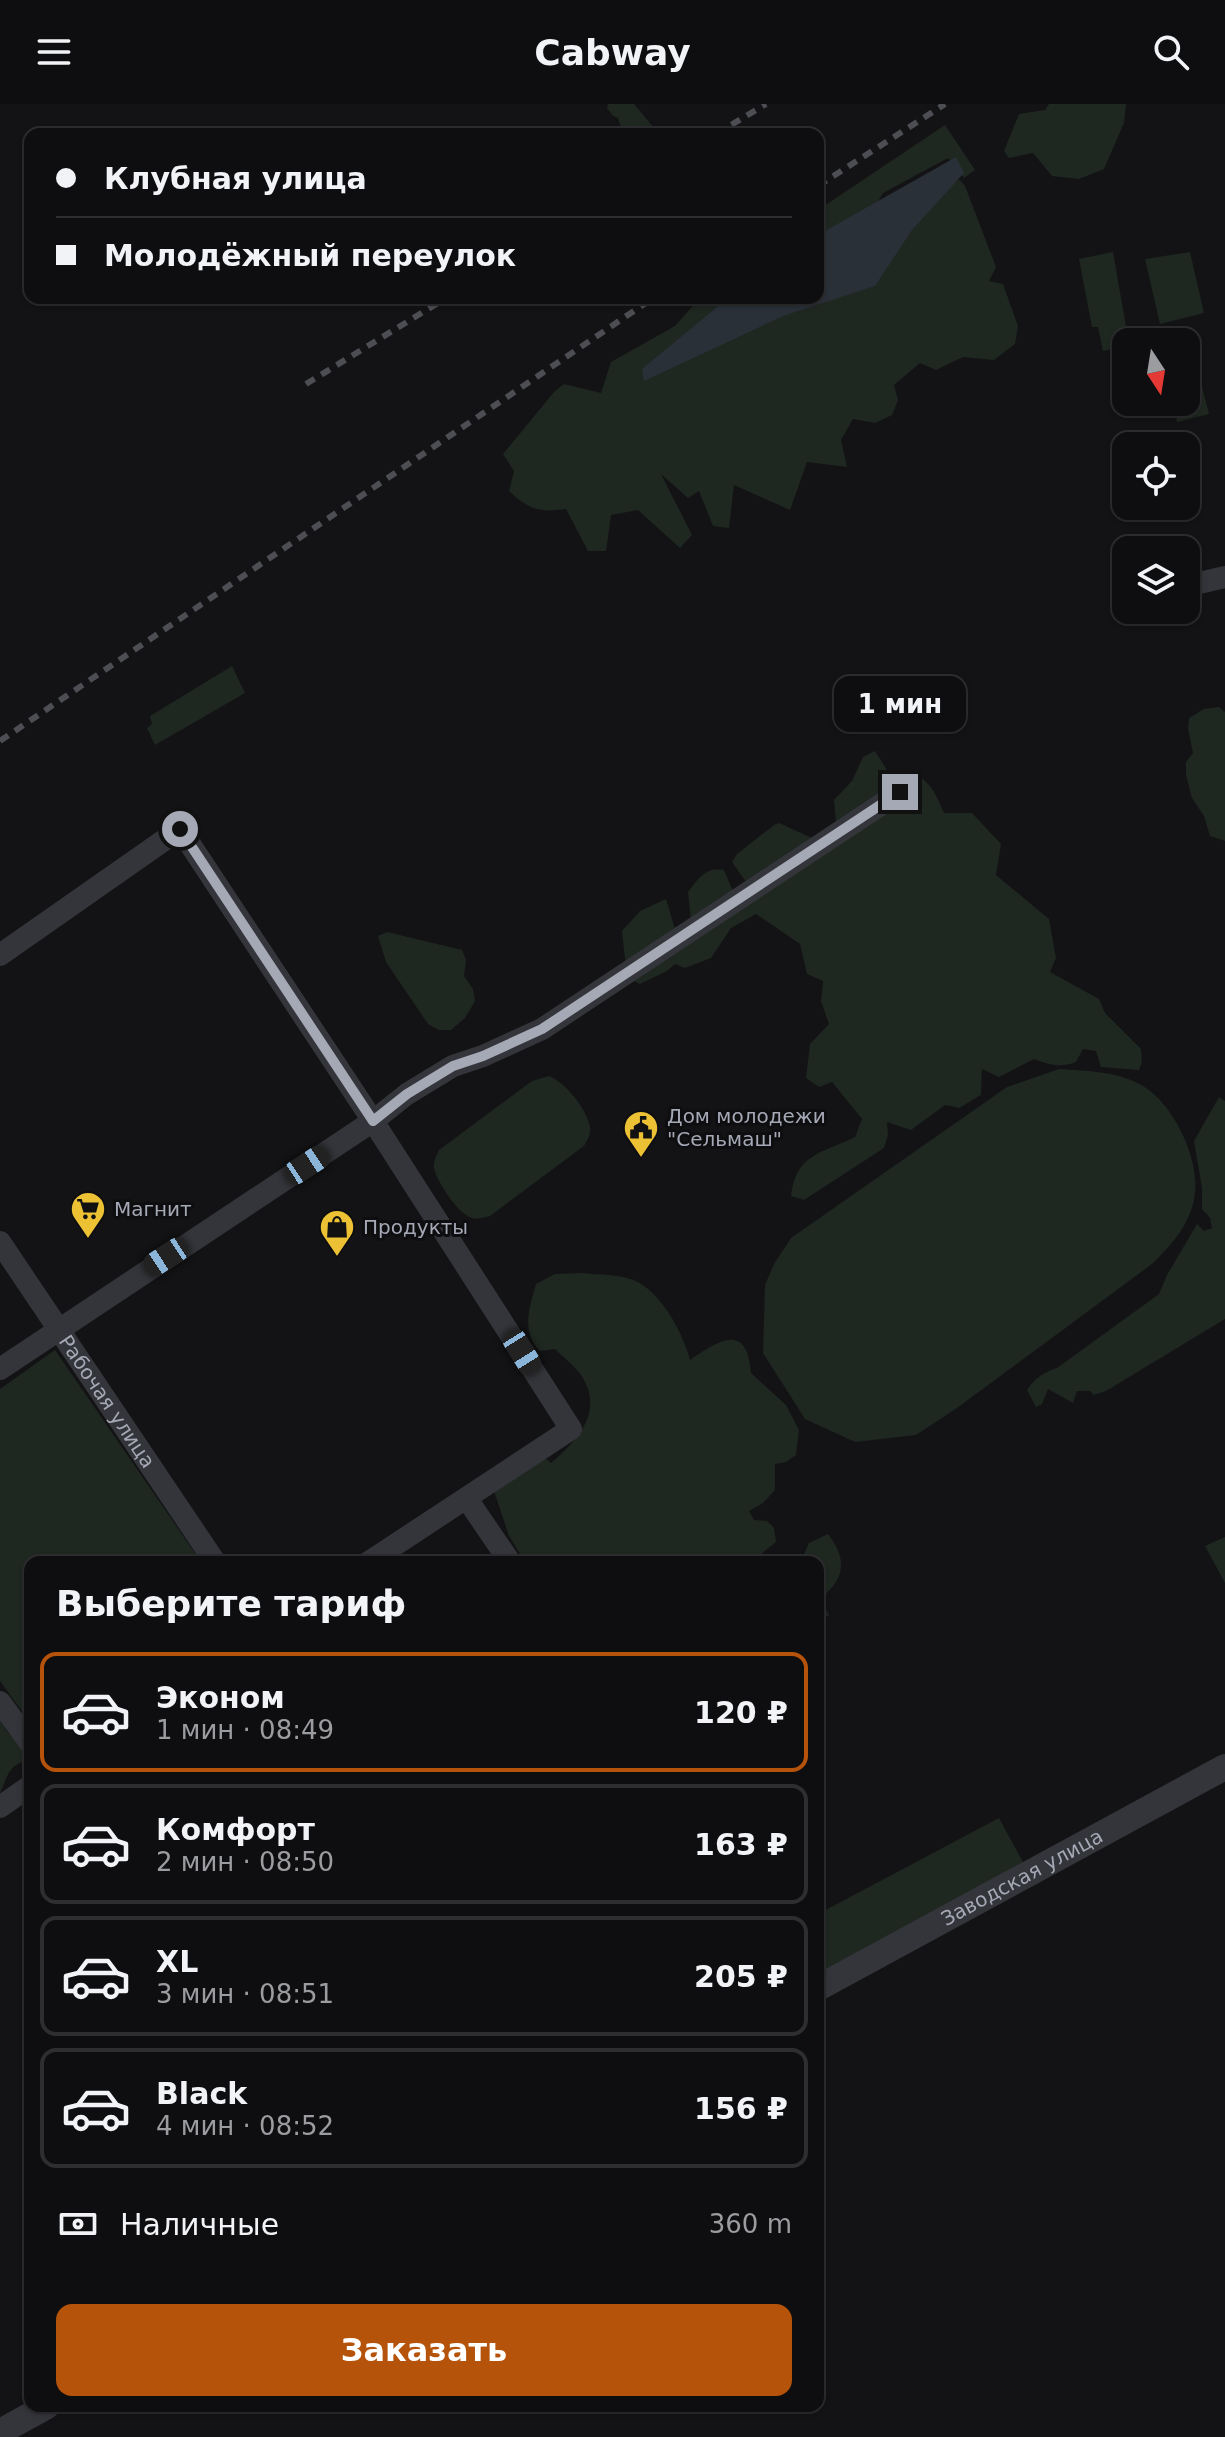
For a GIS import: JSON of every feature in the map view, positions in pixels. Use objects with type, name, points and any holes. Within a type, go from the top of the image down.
[{"type":"street","points":[[1200,583],[1225,577]]},
{"type":"street","points":[[0,1369],[373,1121],[407,1094],[453,1066],[542,1029],[900,792]]},
{"type":"street","points":[[0,955],[180,829],[571,1429],[378,1556]]},
{"type":"street","name":"Рабочая улица","points":[[0,1242],[211,1556]]},
{"type":"street","points":[[467,1499],[506,1556]]},
{"type":"street","points":[[0,1702],[24,1735]]},
{"type":"street","name":"Заводская улица","points":[[824,1985],[1225,1767]]},
{"type":"street","points":[[0,1807],[24,1790]]},
{"type":"street","points":[[0,2432],[36,2412]]},
{"type":"shaded area","points":[[608,104],[634,104],[654,128],[621,128],[618,118],[607,108]]},
{"type":"shaded area","points":[[1049,104],[1126,104],[1124,123],[1104,169],[1079,179],[1052,176],[1033,153],[1009,158],[1004,151],[1019,114],[1045,110]]},
{"type":"shaded area","points":[[945,125],[975,170],[964,178],[948,158],[883,193],[864,226],[824,241],[824,206]]},
{"type":"shaded area","points":[[956,157],[964,173],[912,230],[875,286],[824,303],[824,232]]},
{"type":"shaded area","points":[[952,179],[960,180],[996,267],[989,281],[1003,284],[1018,326],[1015,344],[994,360],[963,357],[936,370],[920,363],[894,385],[898,400],[892,415],[875,423],[853,419],[841,440],[847,467],[807,462],[790,510],[734,485],[729,528],[713,526],[699,491],[688,498],[661,474],[692,535],[680,548],[638,510],[611,515],[606,551],[588,551],[566,509],[534,508],[509,491],[514,471],[503,454],[564,384],[601,393],[611,362],[675,326],[695,304],[824,304],[824,293]]},
{"type":"shaded area","points":[[1113,252],[1126,328],[1112,328],[1112,350],[1103,351],[1098,327],[1092,327],[1079,259]]},
{"type":"shaded area","points":[[1190,252],[1204,313],[1160,324],[1145,259]]},
{"type":"shaded area","points":[[721,304],[820,304],[783,316],[644,381],[642,369]]},
{"type":"shaded area","points":[[1200,379],[1209,414],[1177,422],[1176,416],[1200,416]]},
{"type":"shaded area","points":[[232,666],[245,693],[155,745],[147,728],[152,724],[150,716]]},
{"type":"shaded area","points":[[1219,707],[1225,712],[1225,841],[1210,836],[1204,816],[1192,798],[1186,775],[1186,762],[1193,753],[1189,718],[1204,709]]},
{"type":"shaded area","points":[[875,751],[890,775],[902,773],[919,777],[931,787],[944,813],[972,813],[1001,844],[996,875],[1049,919],[1056,958],[1050,972],[1099,999],[1105,1013],[1141,1049],[1142,1062],[1139,1070],[1101,1067],[1096,1051],[1083,1049],[1076,1062],[1065,1065],[1034,1059],[999,1077],[982,1069],[981,1095],[959,1108],[945,1105],[911,1130],[887,1122],[888,1135],[884,1148],[804,1200],[791,1196],[798,1171],[812,1157],[855,1137],[862,1119],[832,1082],[819,1087],[806,1078],[810,1044],[829,1024],[821,1001],[823,981],[807,974],[800,944],[756,914],[731,928],[711,958],[685,968],[675,964],[640,984],[632,980],[625,959],[622,931],[640,911],[666,899],[675,929],[691,921],[688,892],[699,879],[717,869],[724,870],[733,891],[746,882],[732,862],[737,854],[774,825],[779,823],[812,838],[836,823],[834,800],[852,781],[863,757]]},
{"type":"shaded area","points":[[387,932],[462,950],[466,960],[464,976],[473,989],[475,1001],[465,1018],[451,1030],[439,1030],[428,1024],[386,962],[378,936]]},
{"type":"shaded area","points":[[1059,1069],[1102,1073],[1133,1081],[1154,1094],[1174,1118],[1188,1148],[1195,1178],[1193,1203],[1180,1232],[1152,1264],[916,1435],[855,1442],[805,1419],[763,1353],[765,1285],[791,1238],[1007,1087]]},
{"type":"shaded area","points":[[549,1076],[568,1090],[585,1112],[590,1130],[584,1146],[490,1216],[476,1219],[466,1215],[449,1197],[436,1174],[434,1164],[439,1150],[532,1081]]},
{"type":"shaded area","points":[[1219,1097],[1225,1101],[1225,1319],[1106,1391],[1094,1395],[1090,1391],[1077,1391],[1073,1403],[1048,1389],[1042,1404],[1036,1407],[1027,1390],[1033,1382],[1159,1294],[1197,1224],[1204,1231],[1212,1228],[1210,1218],[1202,1209],[1202,1188],[1194,1141]]},
{"type":"shaded area","points":[[555,1274],[611,1275],[638,1282],[656,1296],[671,1316],[690,1360],[721,1342],[738,1341],[744,1347],[751,1373],[786,1405],[799,1430],[796,1455],[786,1462],[775,1464],[775,1490],[763,1503],[749,1511],[754,1520],[767,1521],[774,1528],[776,1542],[762,1553],[765,1556],[521,1556],[509,1536],[494,1491],[541,1454],[551,1463],[583,1428],[590,1406],[585,1382],[576,1369],[555,1349],[540,1351],[530,1336],[528,1319],[536,1284]]},
{"type":"shaded area","points":[[55,1350],[197,1556],[24,1556],[24,1714],[0,1681],[0,1389]]},
{"type":"shaded area","points":[[828,1534],[839,1552],[839,1576],[824,1596],[824,1556],[803,1556],[809,1543]]},
{"type":"shaded area","points":[[1225,1537],[1225,1583],[1205,1546]]},
{"type":"shaded area","points":[[0,1721],[9,1734],[18,1734],[24,1742],[24,1762],[12,1768],[0,1793]]},
{"type":"shaded area","points":[[999,1818],[1024,1864],[824,1972],[824,1911]]},
{"type":"railway","points":[[726,128],[766,104]]},
{"type":"railway","points":[[824,182],[945,104]]},
{"type":"railway","points":[[306,384],[436,304]]},
{"type":"railway","points":[[0,741],[644,304]]},
{"type":"place","name":"Дом молодежи \"Сельмаш\"","points":[[641,1159]]},
{"type":"place","name":"Магнит","points":[[88,1240]]},
{"type":"place","name":"Продукты","points":[[337,1258]]},
{"type":"route","points":[[180,829],[373,1121],[407,1094],[453,1066],[542,1029],[900,792]]}]
